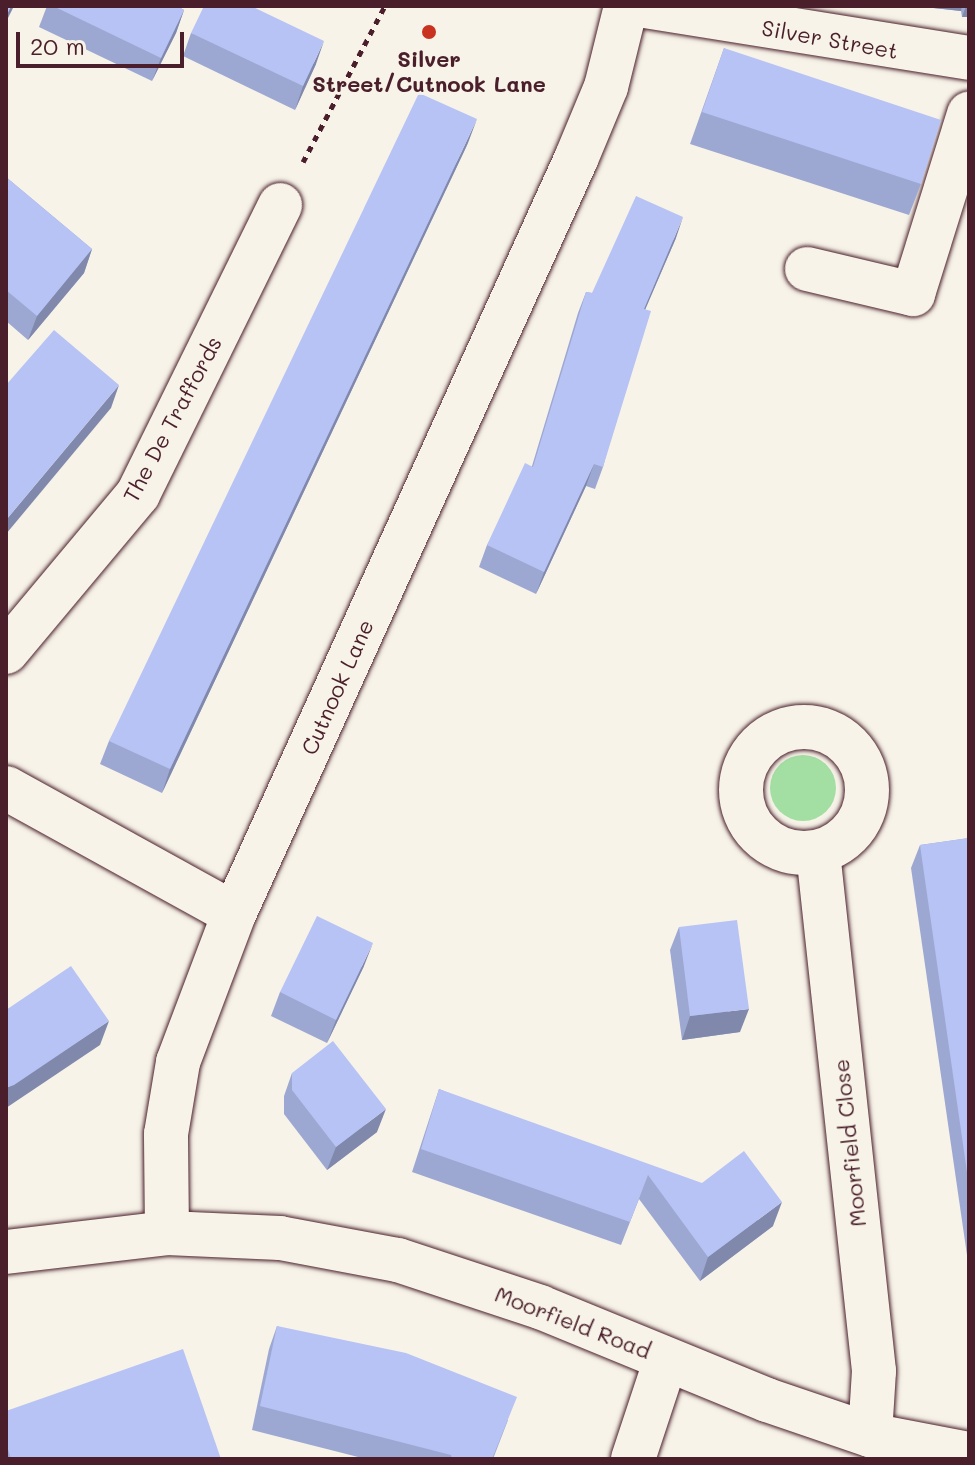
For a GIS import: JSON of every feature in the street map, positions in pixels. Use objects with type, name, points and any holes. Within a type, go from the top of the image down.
[{"type":"street","name":"Cutnook Lane","points":[[167,1233],[166,1134],[178,1062],[234,914],[576,159],[606,87],[626,6]]},
{"type":"street","name":"Silver Street","points":[[645,6],[969,58]]},
{"type":"street","points":[[807,269],[913,294],[969,114]]},
{"type":"street","name":"The De Traffords","points":[[6,652],[138,494],[280,205]]},
{"type":"street","points":[[6,788],[234,914]]},
{"type":"street","name":"Moorfield Close","points":[[818,852],[874,1371],[870,1435]]},
{"type":"street","points":[[6,1252],[167,1233]]},
{"type":"street","name":"Moorfield Road","points":[[167,1233],[280,1238],[398,1260],[870,1435],[969,1454]]},
{"type":"street","points":[[633,1459],[666,1359]]},
{"type":"path","points":[[280,205],[385,6]]},
{"type":"green space","points":[[803,755],[826,765],[836,788],[826,811],[803,821],[780,811],[770,788],[780,765]]},
{"type":"building","points":[[53,6],[177,6],[184,10],[161,58]]},
{"type":"building","points":[[204,6],[251,6],[324,41],[303,86],[191,33]]},
{"type":"building","points":[[724,48],[941,120],[921,184],[702,112]]},
{"type":"building","points":[[419,93],[477,119],[170,769],[109,741]]},
{"type":"building","points":[[6,177],[92,249],[37,316],[6,290]]},
{"type":"building","points":[[636,196],[683,217],[644,309],[651,311],[603,467],[594,464],[544,572],[487,545],[525,463],[533,467],[586,292],[592,293]]},
{"type":"building","points":[[54,330],[119,385],[6,520],[6,385]]},
{"type":"building","points":[[969,838],[969,1186],[920,845]]},
{"type":"building","points":[[317,916],[373,943],[336,1020],[280,992]]},
{"type":"building","points":[[737,920],[749,1009],[690,1016],[679,927]]},
{"type":"building","points":[[71,966],[109,1021],[6,1088],[6,1010]]},
{"type":"building","points":[[333,1041],[386,1109],[336,1147],[292,1090],[292,1073]]},
{"type":"building","points":[[439,1089],[702,1183],[744,1151],[782,1202],[708,1257],[648,1175],[630,1222],[421,1149]]},
{"type":"building","points":[[277,1326],[406,1353],[517,1397],[492,1459],[452,1459],[451,1455],[260,1406]]},
{"type":"building","points":[[183,1349],[221,1459],[11,1459],[6,1443],[6,1411]]},
{"type":"place","name":"Silver Street/Cutnook Lane","points":[[429,32]]}]
